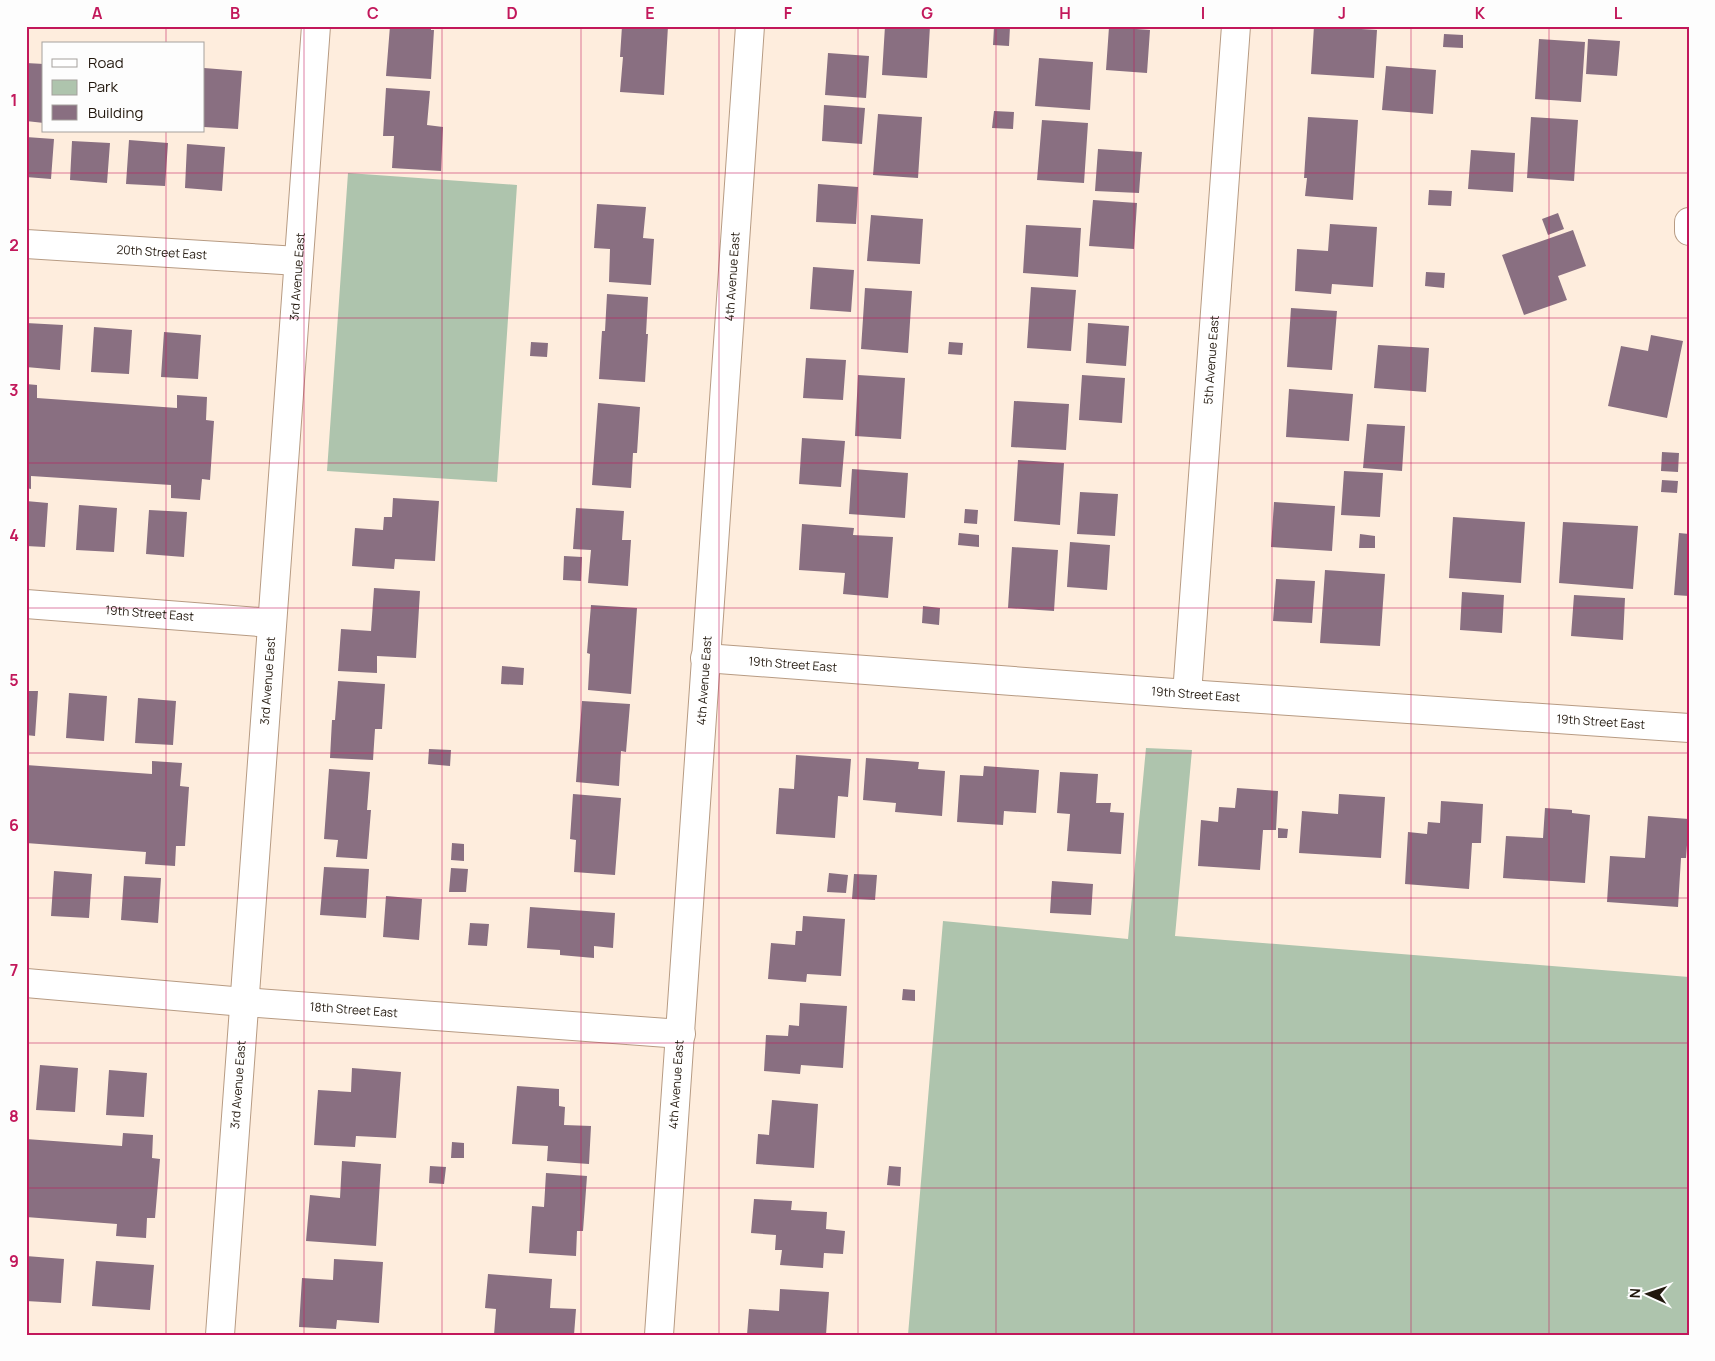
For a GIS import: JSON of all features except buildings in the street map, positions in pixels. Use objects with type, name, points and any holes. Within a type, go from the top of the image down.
[{"type":"street","name":"3rd Avenue East","points":[[220,1335],[316,26]]},
{"type":"street","name":"4th Avenue East","points":[[659,1335],[750,26]]},
{"type":"street","name":"5th Avenue East","points":[[1187,694],[1236,26]]},
{"type":"street","points":[[1688,231],[1689,222]]},
{"type":"street","name":"20th Street East","points":[[26,244],[298,260]]},
{"type":"street","name":"19th Street East","points":[[26,604],[272,623]]},
{"type":"street","name":"19th Street East","points":[[705,658],[1187,694],[1689,728]]},
{"type":"street","name":"18th Street East","points":[[26,983],[244,1002],[681,1034]]},
{"type":"green space","points":[[348,173],[517,185],[497,482],[327,471]]},
{"type":"green space","points":[[1146,748],[1192,750],[1175,936],[1689,977],[1689,1335],[908,1335],[943,921],[1128,939]]}]
